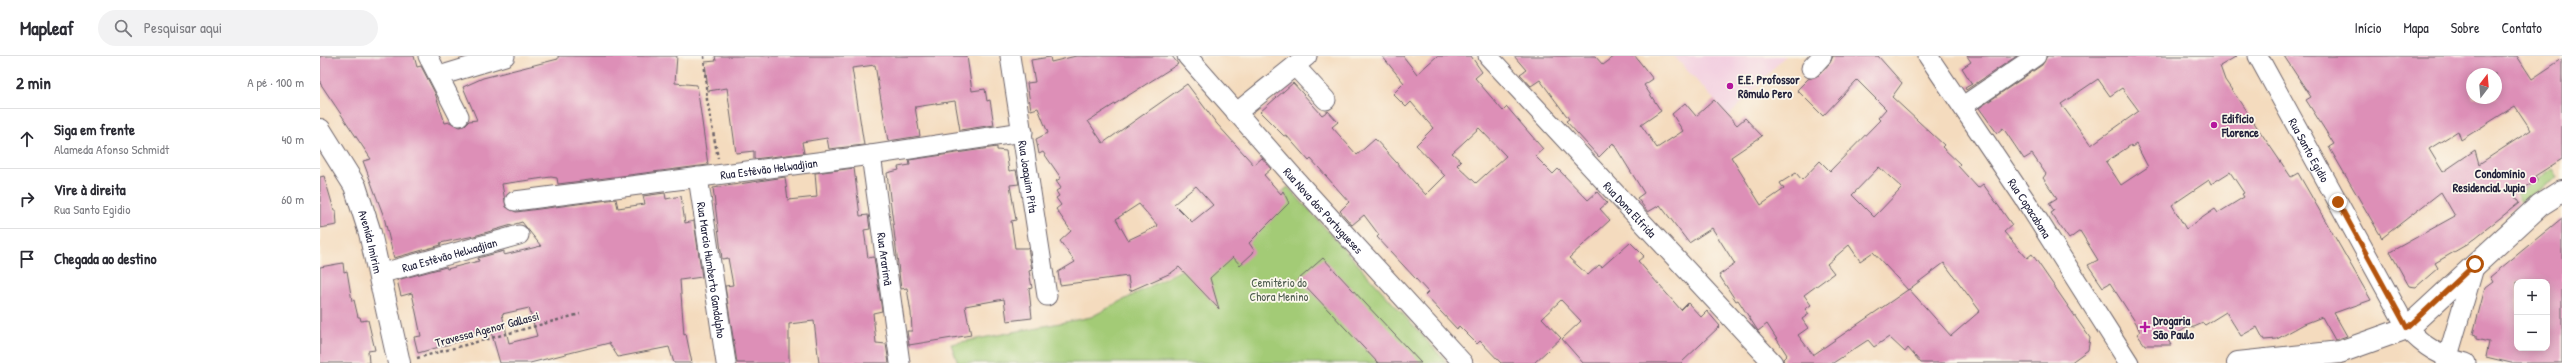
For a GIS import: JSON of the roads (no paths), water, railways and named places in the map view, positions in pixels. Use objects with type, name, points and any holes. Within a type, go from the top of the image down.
[{"type":"main road","name":"Avenida Imirim","points":[[320,130],[336,152],[354,186],[370,233],[399,363]]},
{"type":"main road","points":[[2238,363],[2340,352],[2407,328],[2540,205],[2562,191]]},
{"type":"street","points":[[428,56],[459,116]]},
{"type":"street","points":[[439,76],[505,56]]},
{"type":"street","name":"Rua Joaquim Pita","points":[[1010,56],[1023,132],[1047,296]]},
{"type":"street","name":"Rua Nova dos Portugueses","points":[[1187,56],[1236,113],[1463,363]]},
{"type":"street","name":"Rua Dona Elfrida","points":[[1488,56],[1773,363]]},
{"type":"street","name":"Rua Copacabana","points":[[1928,56],[1963,106],[2129,363]]},
{"type":"street","points":[[1963,106],[2036,56]]},
{"type":"street","name":"Rua Santo Egidio","points":[[2258,56],[2407,328],[2430,350],[2447,361],[2466,363]]},
{"type":"street","points":[[1236,113],[1301,61],[1326,100]]},
{"type":"street","name":"Rua Estêvão Helwadjian","points":[[515,201],[871,155],[1023,132]]},
{"type":"street","name":"Rua Ararimã","points":[[871,155],[900,363]]},
{"type":"street","name":"Rua Marcio Humberto Gandolpho","points":[[698,177],[726,363]]},
{"type":"street","name":"Rua Estêvão Helwadjian","points":[[379,274],[519,235]]},
{"type":"street","points":[[2447,361],[2475,264]]},
{"type":"place","name":"E.E. Profossor Rômulo Pero","points":[[1730,86]]},
{"type":"place","name":"Edifício Florence","points":[[2214,125]]},
{"type":"place","name":"Condomínio Residencial Jupia","points":[[2533,180]]},
{"type":"place","name":"Drogaria São Paulo","points":[[2145,327]]},
{"type":"park label","name":"Cemitério do Chora Menino","points":[[1279,289]]}]
